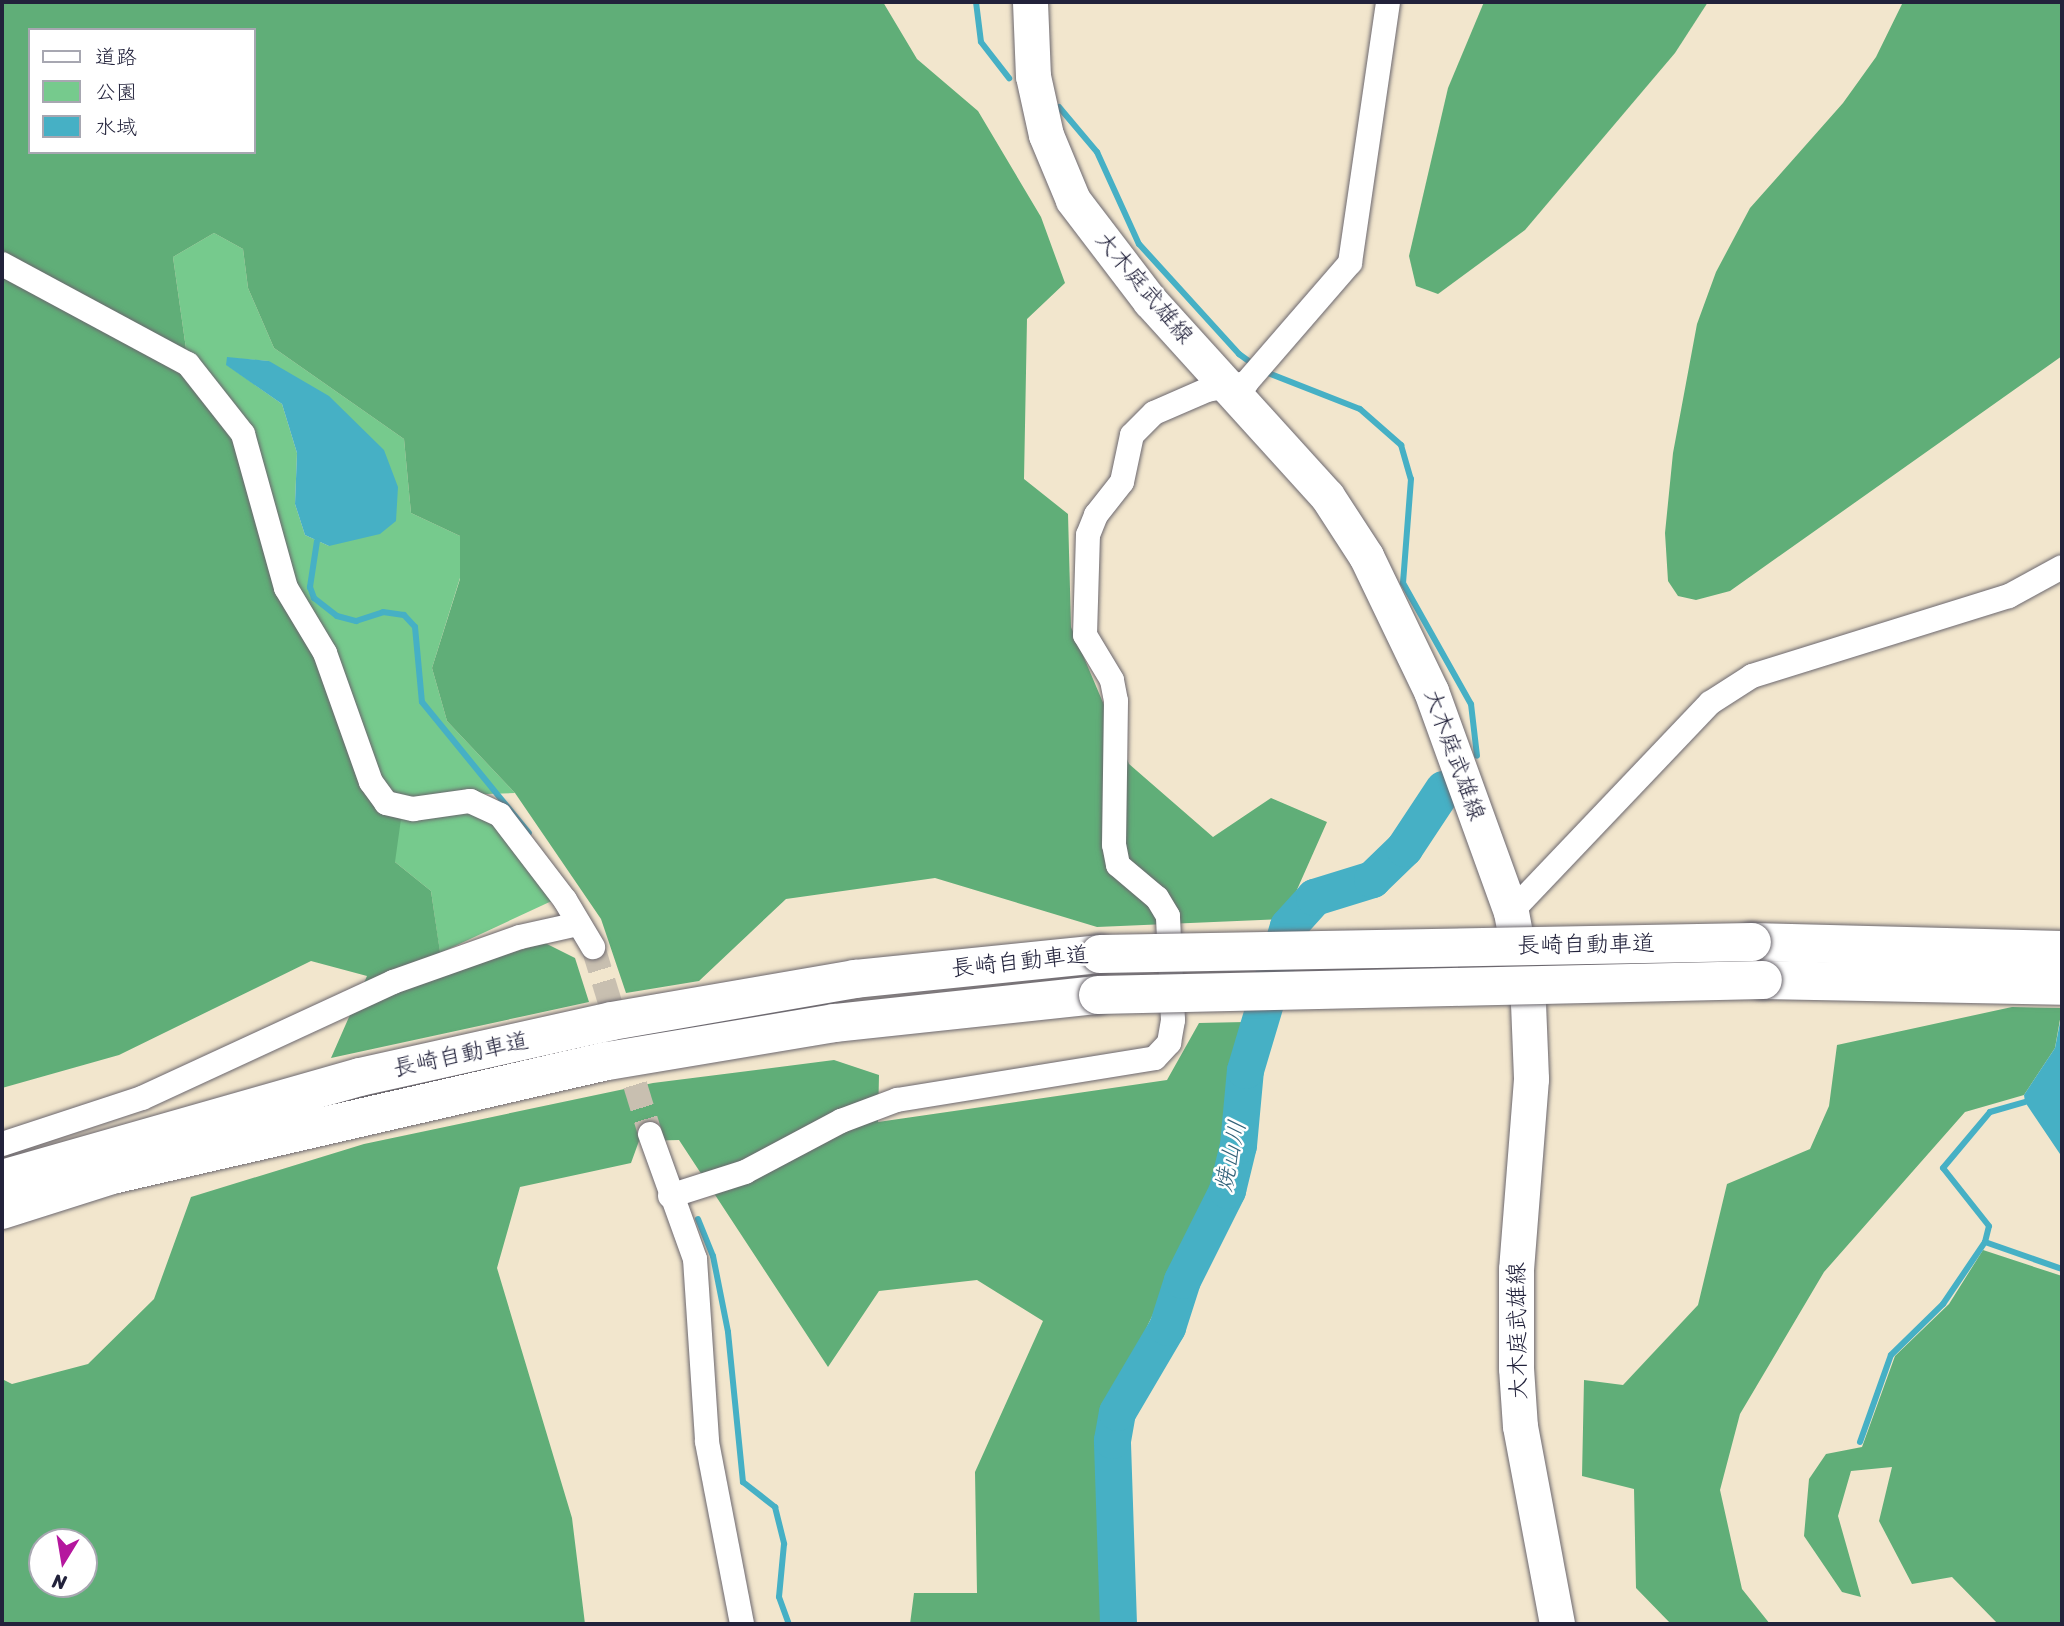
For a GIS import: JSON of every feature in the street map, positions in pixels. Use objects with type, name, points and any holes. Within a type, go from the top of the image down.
[{"type":"highway","name":"長崎自動車道","points":[[2,1179],[360,1077],[612,1021],[855,979],[1100,954],[1752,942],[2062,950]]},
{"type":"highway","name":"長崎自動車道","points":[[2,1210],[112,1175],[607,1061],[834,1023],[1098,995],[1763,980],[2052,985]]},
{"type":"main road","name":"大木庭武雄線","points":[[1030,2],[1033,76],[1046,135],[1073,200],[1150,301],[1250,374],[1327,496],[1391,601],[1431,691],[1511,912],[1528,1003],[1531,1079],[1516,1269],[1517,1380],[1520,1426],[1557,1624]]},
{"type":"street","points":[[670,1196],[745,1172],[841,1121],[897,1100],[1155,1058],[1169,1043],[1174,1020],[1168,916],[1157,898],[1118,865],[1114,845],[1116,701],[1112,680],[1085,635],[1088,535],[1096,515],[1122,482],[1132,435],[1154,413],[1250,374],[1350,263],[1388,2]]},
{"type":"street","points":[[2,264],[188,365],[243,433],[286,588],[325,653],[371,782],[386,803],[413,809],[470,801],[500,815],[593,947]]},
{"type":"street","points":[[1511,912],[1710,703],[1752,676],[2009,596],[2062,567]]},
{"type":"street","points":[[2,1144],[142,1098],[393,982],[520,937],[578,924]]},
{"type":"street","points":[[650,1133],[670,1196],[695,1259],[707,1442],[742,1624]]},
{"type":"green space","points":[[2,2],[883,2],[917,59],[978,111],[1041,217],[1065,283],[1027,319],[1024,479],[1068,514],[1071,627],[1129,764],[1213,837],[1271,798],[1327,822],[1284,919],[1097,927],[935,878],[786,899],[699,981],[626,993],[601,919],[515,793],[447,721],[432,668],[460,579],[460,536],[411,513],[404,439],[274,348],[248,288],[243,249],[214,233],[173,257],[190,377],[239,452],[372,803],[401,819],[395,862],[431,891],[443,972],[545,943],[575,958],[589,1002],[331,1058],[367,976],[311,961],[119,1055],[2,1088]]},
{"type":"green space","points":[[1484,2],[1708,2],[1675,53],[1525,230],[1438,294],[1416,286],[1409,256],[1448,88]]},
{"type":"green space","points":[[1903,2],[2062,2],[2062,356],[1730,591],[1696,600],[1678,596],[1668,581],[1665,533],[1673,453],[1697,324],[1716,272],[1750,208],[1843,103],[1876,57]]},
{"type":"green space","points":[[214,233],[243,249],[248,288],[274,348],[404,439],[411,513],[460,536],[460,578],[432,668],[447,721],[515,793],[425,796],[469,808],[495,821],[556,899],[440,953],[431,891],[395,862],[190,377],[173,257]],"holes":[[[227,358],[269,361],[329,546],[305,535],[295,504],[297,453],[282,404],[227,365]]]},
{"type":"green space","points":[[2012,1007],[2062,1008],[2055,1048],[2024,1095],[1965,1112],[1824,1272],[1740,1414],[1720,1490],[1742,1589],[1770,1624],[1671,1624],[1636,1588],[1634,1489],[1582,1476],[1584,1380],[1623,1385],[1698,1305],[1727,1184],[1810,1149],[1829,1106],[1837,1045]]},
{"type":"green space","points":[[1245,1022],[1228,1158],[1106,1412],[1106,1624],[910,1624],[914,1593],[977,1593],[975,1472],[1043,1321],[977,1280],[879,1291],[828,1367],[679,1140],[639,1141],[631,1163],[520,1187],[497,1268],[572,1518],[585,1624],[2,1624],[2,1379],[12,1384],[88,1364],[154,1299],[191,1197],[364,1144],[653,1083],[834,1060],[879,1075],[878,1122],[1167,1080],[1199,1023]]},
{"type":"green space","points":[[1983,1250],[2062,1276],[2062,1624],[1998,1624],[1952,1577],[1912,1584],[1879,1521],[1892,1467],[1851,1471],[1838,1516],[1861,1597],[1842,1592],[1804,1536],[1809,1479],[1826,1454],[1862,1447],[1895,1356],[1949,1304]]},
{"type":"water","points":[[227,357],[269,361],[329,396],[384,450],[398,487],[396,521],[380,534],[329,546],[305,535],[295,504],[297,453],[282,404],[226,365]]},
{"type":"water","points":[[2062,1012],[2062,1157],[2025,1102],[2024,1095],[2055,1048]]},
{"type":"waterway","points":[[976,2],[981,42],[1009,78]]},
{"type":"waterway","points":[[1059,107],[1097,152],[1139,244],[1239,354],[1254,365]]},
{"type":"waterway","points":[[1263,371],[1360,409],[1401,445],[1411,479],[1403,583],[1471,704],[1477,756]]},
{"type":"waterway","points":[[317,541],[310,587],[314,598],[337,616],[356,621],[383,612],[404,615],[415,627],[422,702],[529,833]]},
{"type":"waterway","name":"焼山川","points":[[1118,1624],[1112,1440],[1117,1412],[1167,1327],[1182,1280],[1227,1190],[1238,1145],[1245,1070],[1288,926],[1314,897],[1372,879],[1404,848],[1443,789]]},
{"type":"waterway","points":[[1985,1242],[1989,1226],[1943,1168],[1990,1112],[2025,1102]]},
{"type":"waterway","points":[[698,1219],[713,1256],[728,1332],[743,1482],[775,1507],[784,1544],[779,1597],[789,1624]]},
{"type":"waterway","points":[[1860,1442],[1891,1355],[1943,1304],[1985,1242],[2062,1269]]},
{"type":"tunnel","points":[[593,947],[650,1134]]}]
